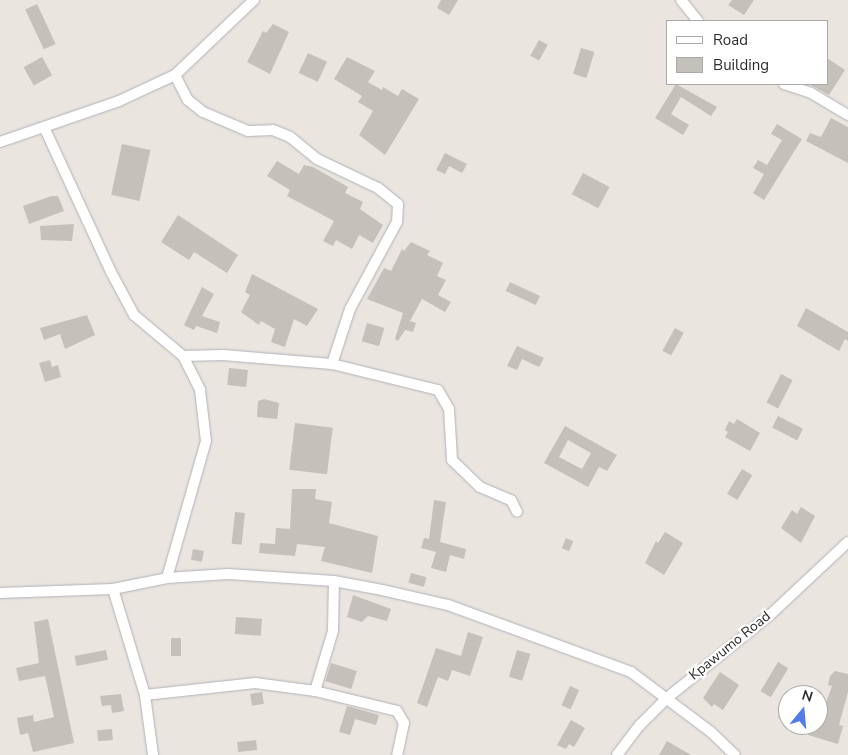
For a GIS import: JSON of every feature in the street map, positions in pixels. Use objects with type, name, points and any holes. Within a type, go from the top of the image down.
[{"type":"street","points":[[0,142],[120,101],[175,75],[254,0]]},
{"type":"street","points":[[681,0],[697,20]]},
{"type":"street","points":[[175,75],[188,100],[203,112],[248,131],[273,130],[290,137],[317,159],[378,188],[398,204],[397,222],[350,309],[332,364]]},
{"type":"street","points":[[787,85],[811,93],[848,115]]},
{"type":"street","points":[[44,127],[111,272],[134,314],[183,356],[200,390],[206,441],[167,578]]},
{"type":"street","points":[[183,356],[222,355],[332,364],[438,390],[449,409],[452,460],[480,487],[511,500],[517,512]]},
{"type":"street","name":"Kpawumo Road","points":[[617,755],[640,725],[667,698],[770,615],[848,542]]},
{"type":"street","points":[[0,593],[113,589],[167,578],[228,574],[334,581],[448,605],[631,672],[667,698],[735,755]]},
{"type":"street","points":[[315,691],[333,630],[334,581]]},
{"type":"street","points":[[113,589],[145,695],[153,755]]},
{"type":"street","points":[[145,695],[255,683],[315,691],[397,712],[404,723],[397,755]]},
{"type":"building","points":[[441,0],[458,0],[449,15],[437,8]]},
{"type":"building","points":[[732,0],[754,0],[744,15],[728,5]]},
{"type":"building","points":[[37,4],[56,44],[44,49],[25,9]]},
{"type":"building","points":[[273,24],[289,32],[270,74],[247,62],[263,31],[266,33]]},
{"type":"building","points":[[539,40],[548,45],[539,61],[530,56]]},
{"type":"building","points":[[581,48],[594,52],[586,78],[573,74]]},
{"type":"building","points":[[308,53],[327,62],[318,82],[299,73]]},
{"type":"building","points":[[42,57],[52,75],[34,86],[24,67]]},
{"type":"building","points":[[347,57],[375,71],[368,82],[382,90],[383,87],[398,96],[402,89],[419,99],[385,155],[359,135],[373,111],[358,102],[362,96],[334,79]]},
{"type":"building","points":[[828,59],[845,70],[829,95],[811,85],[828,85]]},
{"type":"building","points":[[675,85],[717,107],[711,116],[681,97],[671,114],[689,125],[683,135],[655,118]]},
{"type":"building","points":[[831,118],[848,127],[848,163],[806,141],[810,133],[821,137]]},
{"type":"building","points":[[777,124],[802,139],[764,200],[753,193],[764,174],[753,168],[758,160],[767,165],[782,140],[771,134]]},
{"type":"building","points":[[122,144],[150,150],[140,201],[111,195]]},
{"type":"building","points":[[445,153],[467,164],[462,173],[449,166],[445,174],[436,170]]},
{"type":"building","points":[[277,161],[299,174],[304,165],[313,167],[348,187],[345,193],[363,202],[360,209],[383,225],[373,243],[359,235],[352,249],[336,240],[333,246],[323,241],[334,221],[287,196],[290,190],[267,176]]},
{"type":"building","points":[[583,173],[609,187],[598,208],[572,194]]},
{"type":"building","points":[[52,196],[58,196],[64,211],[29,224],[23,206]]},
{"type":"building","points":[[178,215],[238,255],[227,273],[194,252],[189,260],[161,242]]},
{"type":"building","points":[[74,224],[72,241],[41,240],[40,226]]},
{"type":"building","points":[[411,242],[430,251],[427,255],[443,263],[437,276],[446,280],[438,295],[451,302],[445,312],[422,299],[410,321],[416,323],[413,332],[405,330],[398,341],[395,339],[403,313],[367,299],[384,268],[391,271],[402,249],[404,251]]},
{"type":"building","points":[[252,274],[318,309],[307,326],[294,319],[285,347],[271,342],[275,329],[261,321],[259,325],[241,312],[250,295],[245,292]]},
{"type":"building","points":[[510,282],[540,296],[536,305],[506,291]]},
{"type":"building","points":[[202,287],[214,294],[202,316],[220,322],[217,333],[196,326],[194,330],[184,325]]},
{"type":"building","points":[[806,308],[848,332],[848,341],[845,339],[839,351],[797,326]]},
{"type":"building","points":[[87,315],[95,335],[65,349],[60,334],[44,340],[40,328]]},
{"type":"building","points":[[367,323],[384,328],[379,346],[362,341]]},
{"type":"building","points":[[675,328],[684,333],[671,356],[662,351]]},
{"type":"building","points":[[517,346],[544,358],[539,367],[522,359],[517,370],[507,366]]},
{"type":"building","points":[[50,360],[52,367],[58,365],[61,377],[45,382],[39,363]]},
{"type":"building","points":[[229,368],[248,370],[246,387],[227,385]]},
{"type":"building","points":[[781,374],[793,380],[778,408],[766,403]]},
{"type":"building","points":[[264,399],[279,403],[277,419],[257,417],[258,401]]},
{"type":"building","points":[[778,416],[803,429],[797,440],[772,428]]},
{"type":"building","points":[[737,419],[760,433],[750,451],[725,437],[728,432],[725,430],[729,421],[734,424]]},
{"type":"building","points":[[295,423],[333,428],[327,474],[289,470]]},
{"type":"building","points":[[565,426],[617,455],[607,471],[599,467],[588,487],[544,463]],"holes":[[[568,440],[591,453],[582,469],[559,457]]]},
{"type":"building","points":[[742,469],[752,475],[737,500],[727,494]]},
{"type":"building","points":[[292,489],[316,489],[315,499],[332,502],[329,523],[378,536],[372,573],[321,561],[325,547],[297,544],[295,556],[259,553],[260,543],[275,544],[276,528],[290,529]]},
{"type":"building","points":[[434,500],[446,502],[440,542],[466,549],[464,559],[450,555],[446,572],[431,568],[436,552],[421,548],[424,538],[429,539]]},
{"type":"building","points":[[801,507],[815,516],[801,543],[781,528],[792,510],[797,514]]},
{"type":"building","points":[[235,512],[245,513],[242,545],[232,544]]},
{"type":"building","points":[[665,532],[683,543],[664,575],[645,563],[656,541],[658,543]]},
{"type":"building","points":[[566,538],[573,541],[569,551],[562,548]]},
{"type":"building","points":[[193,549],[204,551],[202,562],[191,560]]},
{"type":"building","points":[[411,573],[426,577],[424,587],[408,583]]},
{"type":"building","points":[[353,595],[391,609],[387,621],[368,616],[362,622],[347,617]]},
{"type":"building","points":[[236,617],[262,619],[261,636],[235,634]]},
{"type":"building","points":[[48,619],[74,743],[33,752],[28,733],[20,735],[17,718],[33,715],[34,722],[54,717],[45,676],[19,681],[16,668],[39,663],[34,622]]},
{"type":"building","points":[[468,632],[483,637],[470,676],[452,670],[448,681],[438,677],[427,707],[417,703],[436,648],[461,656]]},
{"type":"building","points":[[171,638],[181,638],[181,656],[171,656]]},
{"type":"building","points":[[106,650],[108,660],[76,666],[75,656]]},
{"type":"building","points":[[517,650],[530,654],[522,681],[509,677]]},
{"type":"building","points":[[778,662],[788,668],[771,697],[760,691]]},
{"type":"building","points":[[331,663],[357,671],[351,689],[325,681]]},
{"type":"building","points":[[835,671],[848,674],[848,692],[839,725],[843,726],[838,744],[808,735],[828,735],[828,697],[832,686],[828,685],[830,676]]},
{"type":"building","points":[[720,672],[739,685],[723,710],[714,704],[712,707],[703,698]]},
{"type":"building","points":[[570,686],[579,690],[571,709],[561,705]]},
{"type":"building","points":[[262,692],[264,704],[252,706],[250,694]]},
{"type":"building","points":[[121,694],[124,711],[112,713],[111,705],[102,706],[100,696]]},
{"type":"building","points":[[347,706],[379,715],[376,725],[355,719],[350,735],[339,732]]},
{"type":"building","points":[[571,720],[585,728],[574,747],[569,744],[566,749],[557,745]]},
{"type":"building","points":[[112,729],[113,740],[98,741],[97,730]]},
{"type":"building","points":[[256,740],[257,750],[238,752],[237,742]]},
{"type":"building","points":[[667,741],[691,755],[659,755]]}]
